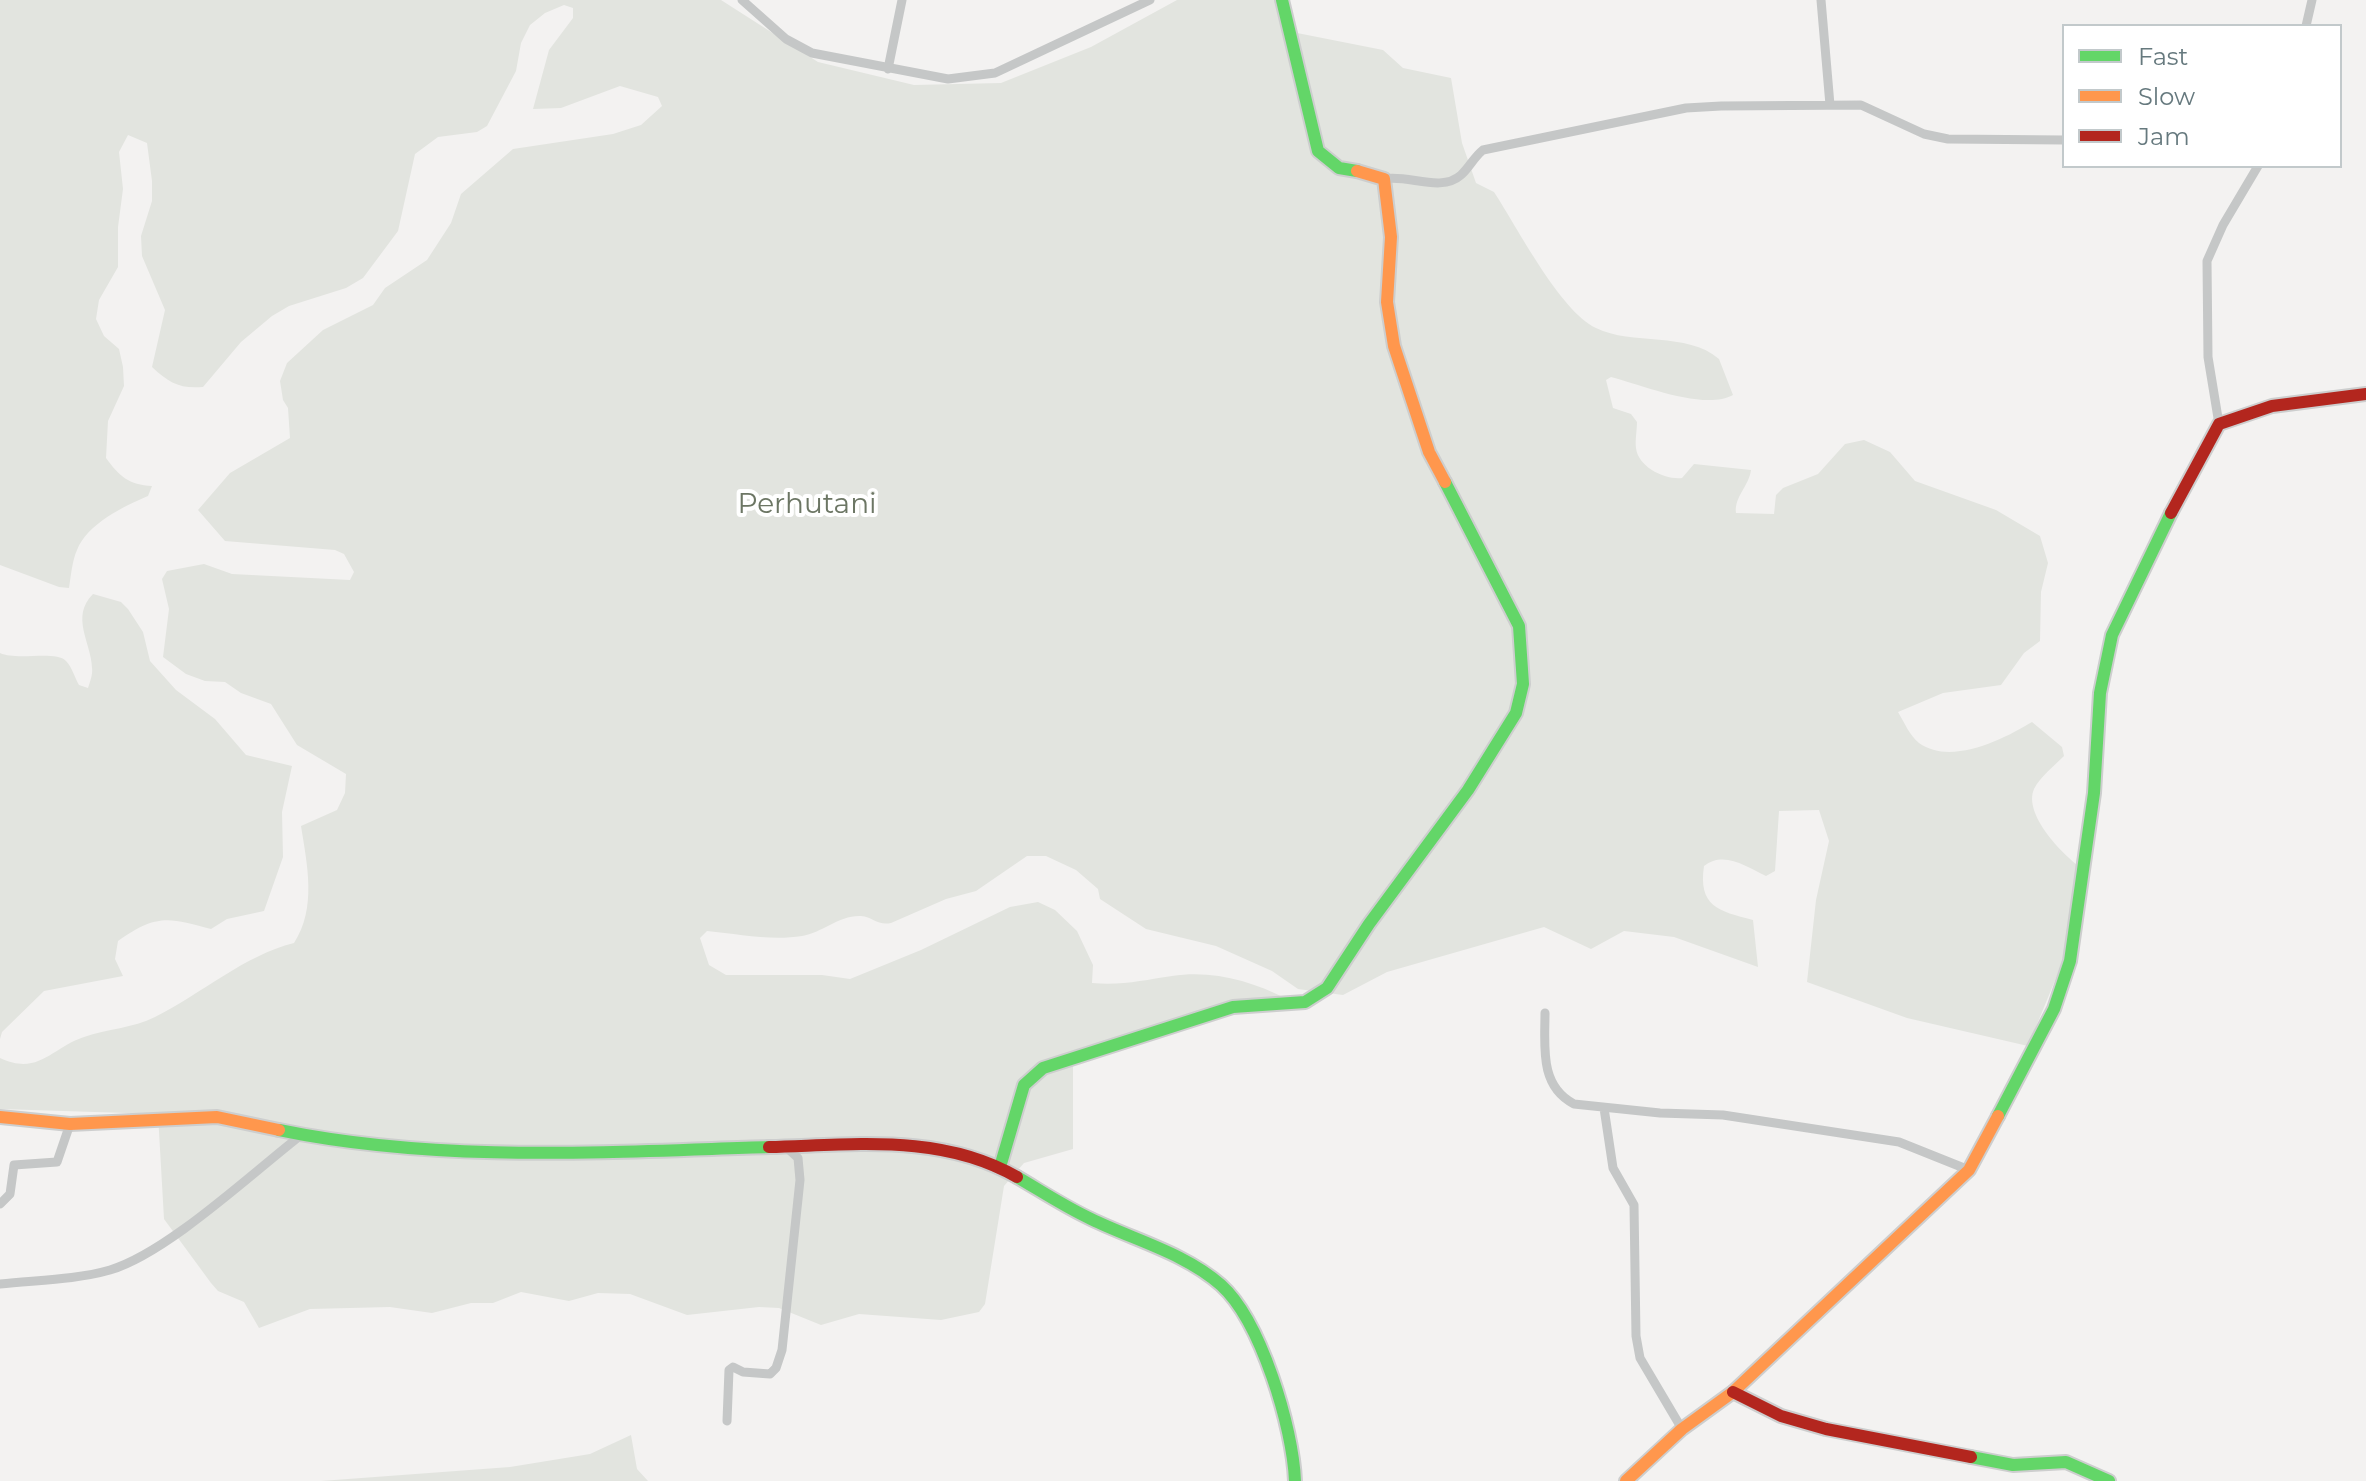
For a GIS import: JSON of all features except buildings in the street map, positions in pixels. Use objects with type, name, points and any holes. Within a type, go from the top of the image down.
[{"type":"street","points":[[742,0],[786,39],[812,53],[929,78],[980,78],[1150,0]]},
{"type":"street","points":[[888,69],[902,0]]},
{"type":"street","points":[[1282,0],[1318,151],[1339,168],[1372,173],[1384,179],[1400,177],[1450,181],[1463,174],[1483,150],[1686,108],[1868,107],[1924,134],[1948,139],[2062,140]]},
{"type":"street","points":[[1821,0],[1830,105]]},
{"type":"street","points":[[2306,24],[2312,0]]},
{"type":"street","points":[[1626,1481],[1682,1429],[1733,1392],[1969,1170],[2054,1009],[2070,961],[2094,793],[2100,693],[2112,635],[2139,573],[2219,424],[2208,357],[2207,261],[2223,225],[2257,168]]},
{"type":"street","points":[[1000,1167],[1024,1085],[1043,1068],[1233,1007],[1305,1002],[1327,988],[1369,924],[1468,790],[1516,713],[1523,684],[1519,626],[1429,452],[1394,346],[1387,302],[1391,237],[1384,179]]},
{"type":"street","points":[[2219,424],[2244,414],[2301,401],[2366,394]]},
{"type":"street","points":[[1545,1013],[1544,1061],[1550,1079],[1569,1101],[1604,1108],[1723,1115],[1899,1142],[1969,1170]]},
{"type":"street","points":[[1604,1108],[1613,1168],[1634,1205],[1636,1336],[1640,1358],[1682,1429]]},
{"type":"street","points":[[0,1117],[70,1124],[217,1117],[339,1142],[505,1152],[935,1146],[1000,1167],[1095,1222],[1193,1265],[1232,1296],[1258,1340],[1274,1381],[1294,1454],[1295,1481]]},
{"type":"street","points":[[0,1204],[10,1194],[12,1168],[16,1163],[54,1163],[59,1160],[70,1124]]},
{"type":"street","points":[[0,1284],[85,1275],[122,1265],[156,1248],[300,1136]]},
{"type":"street","points":[[727,1421],[729,1370],[733,1367],[770,1374],[781,1355],[800,1180],[798,1158],[786,1147]]},
{"type":"street","points":[[1733,1392],[1781,1416],[1826,1429],[2013,1465],[2066,1462],[2109,1481]]},
{"type":"green space","name":"Perhutani","points":[[0,0],[721,0],[818,62],[914,85],[1001,83],[1091,47],[1177,0],[1275,0],[1282,30],[1383,50],[1403,68],[1451,78],[1462,143],[1476,183],[1494,192],[1540,267],[1582,319],[1610,333],[1691,345],[1719,359],[1733,395],[1721,399],[1690,398],[1611,377],[1606,380],[1613,408],[1631,414],[1637,422],[1638,455],[1653,471],[1682,478],[1694,464],[1751,470],[1737,502],[1736,513],[1774,514],[1776,495],[1783,488],[1818,474],[1845,444],[1864,440],[1890,452],[1915,481],[1996,510],[2040,536],[2048,563],[2041,592],[2040,641],[2024,653],[2001,685],[1943,693],[1898,712],[1919,743],[1946,752],[1977,748],[2032,722],[2062,747],[2064,756],[2040,780],[2032,799],[2034,810],[2046,832],[2080,867],[2068,949],[2028,1046],[1907,1018],[1807,982],[1816,900],[1829,841],[1819,810],[1779,811],[1775,871],[1766,876],[1727,860],[1712,861],[1704,866],[1704,890],[1713,905],[1753,920],[1758,967],[1674,937],[1624,931],[1591,949],[1544,927],[1387,972],[1343,995],[1298,989],[1272,971],[1216,946],[1146,929],[1100,899],[1098,889],[1076,870],[1046,856],[1027,856],[976,891],[946,899],[891,923],[853,916],[802,936],[766,937],[707,931],[700,938],[709,965],[726,975],[822,975],[850,979],[921,950],[1010,907],[1038,902],[1055,910],[1077,931],[1093,965],[1092,983],[1123,983],[1187,975],[1217,976],[1246,982],[1287,999],[1237,999],[1174,1024],[1073,1051],[1073,1149],[1024,1163],[1004,1186],[985,1304],[979,1312],[941,1320],[859,1314],[821,1325],[779,1308],[759,1307],[687,1315],[630,1294],[598,1293],[569,1301],[521,1292],[493,1303],[471,1303],[432,1313],[390,1307],[310,1309],[259,1328],[244,1302],[218,1291],[211,1283],[164,1219],[158,1114],[0,1109],[0,1058],[13,1063],[35,1062],[84,1037],[147,1021],[258,956],[294,943],[306,915],[308,901],[301,826],[337,810],[345,793],[346,774],[297,745],[271,704],[241,693],[225,682],[205,681],[186,674],[163,657],[169,609],[162,579],[167,571],[204,564],[232,574],[350,580],[354,572],[344,554],[335,550],[225,541],[198,510],[230,473],[290,438],[288,408],[283,400],[280,381],[287,363],[323,330],[373,305],[385,288],[427,260],[451,223],[461,194],[513,149],[613,134],[641,125],[662,106],[658,97],[620,86],[561,108],[533,109],[549,50],[573,18],[573,8],[564,5],[545,13],[530,25],[521,43],[516,71],[487,126],[477,132],[438,137],[415,154],[398,231],[363,278],[346,288],[289,306],[272,316],[241,342],[203,387],[175,384],[152,367],[165,310],[142,256],[141,236],[152,201],[152,181],[147,143],[128,135],[119,152],[123,189],[118,227],[118,267],[99,300],[96,319],[104,336],[119,349],[123,367],[124,386],[108,421],[106,458],[125,478],[152,486],[148,496],[118,511],[89,532],[75,554],[69,588],[59,587],[0,565]]},
{"type":"green space","points":[[93,594],[121,602],[128,609],[143,632],[150,661],[176,690],[215,719],[246,755],[292,766],[282,812],[283,857],[264,911],[227,919],[211,929],[173,920],[143,926],[118,941],[115,959],[123,976],[44,991],[2,1032],[0,1039],[0,653],[61,658],[70,666],[79,685],[88,688],[92,668],[82,621],[86,603]]},
{"type":"green space","points":[[631,1435],[637,1469],[648,1481],[321,1481],[510,1467],[590,1454]]},
{"type":"traffic: fast","points":[[1282,0],[1318,151],[1339,168],[1357,171]]},
{"type":"traffic: fast","points":[[1000,1167],[1024,1085],[1043,1068],[1233,1007],[1305,1002],[1327,988],[1369,924],[1468,790],[1516,713],[1523,684],[1519,626],[1445,482]]},
{"type":"traffic: fast","points":[[1998,1116],[2054,1009],[2070,961],[2094,793],[2100,693],[2112,635],[2171,513]]},
{"type":"traffic: fast","points":[[279,1130],[339,1140],[462,1151],[585,1153],[769,1147]]},
{"type":"traffic: fast","points":[[1017,1177],[1107,1227],[1192,1264],[1221,1285],[1249,1323],[1272,1377],[1288,1433],[1295,1481]]},
{"type":"traffic: fast","points":[[1971,1457],[2013,1465],[2066,1462],[2109,1481]]},
{"type":"traffic: slow","points":[[1357,171],[1384,179],[1391,237],[1387,302],[1394,346],[1429,452],[1445,482]]},
{"type":"traffic: slow","points":[[1626,1481],[1682,1429],[1733,1392],[1969,1170],[1998,1116]]},
{"type":"traffic: slow","points":[[0,1117],[70,1124],[217,1117],[279,1130]]},
{"type":"traffic: jam","points":[[2171,513],[2219,424],[2272,406],[2366,394]]},
{"type":"traffic: jam","points":[[769,1147],[864,1144],[927,1148],[958,1153],[1017,1177]]},
{"type":"traffic: jam","points":[[1733,1392],[1781,1416],[1826,1429],[1971,1457]]}]
